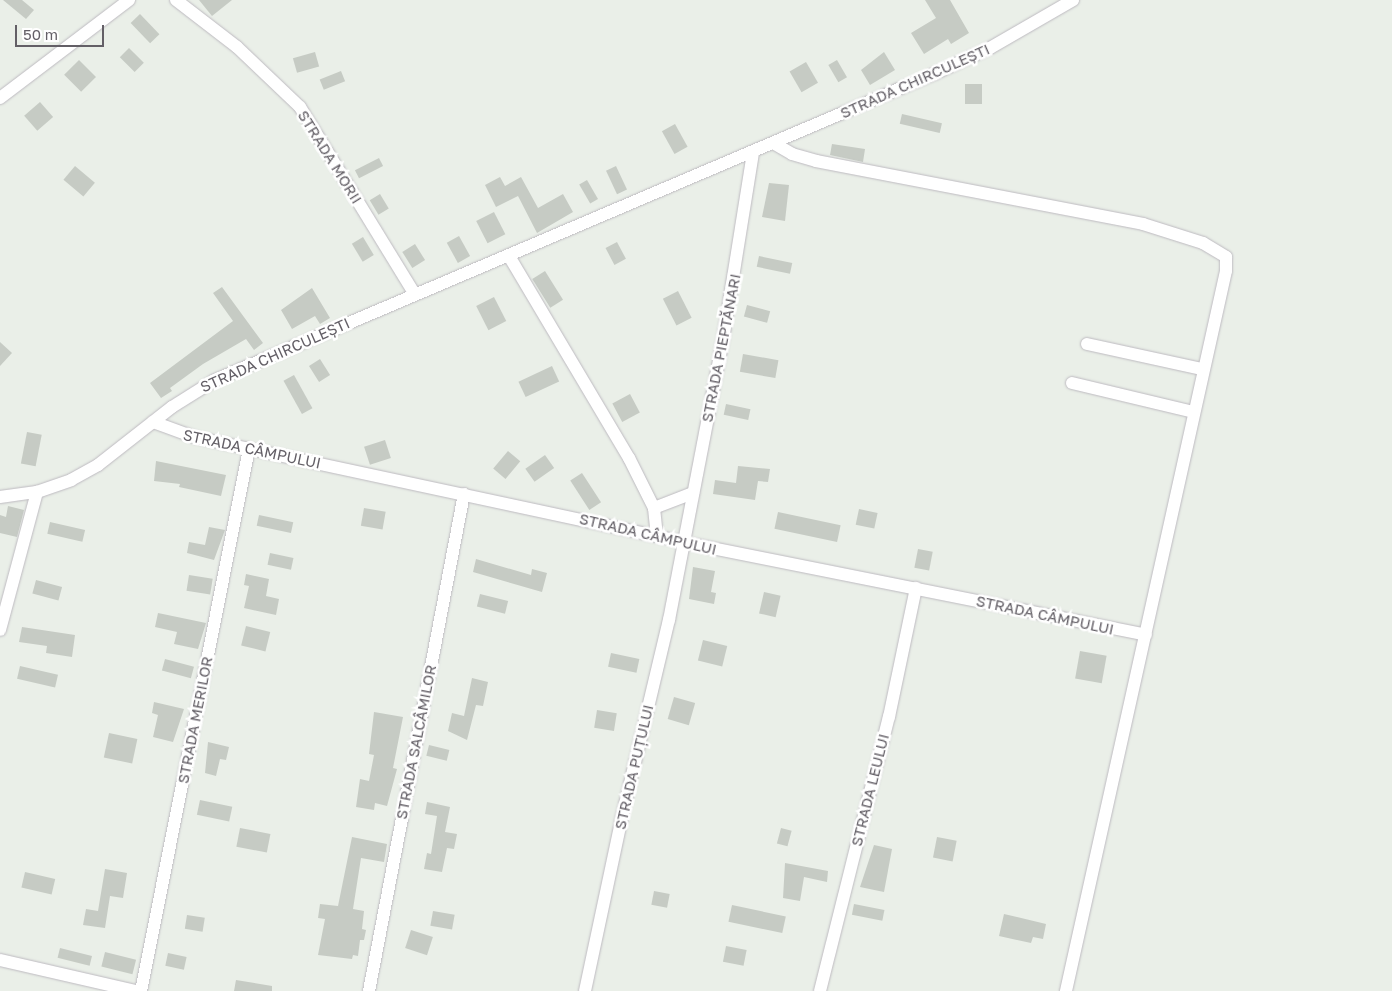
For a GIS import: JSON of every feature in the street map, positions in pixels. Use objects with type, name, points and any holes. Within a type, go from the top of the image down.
[{"type":"street","points":[[0,98],[129,0]]},
{"type":"street","name":"STRADA MORII","points":[[176,0],[237,47],[300,107],[414,295]]},
{"type":"street","name":"STRADA CHIRCULEȘTI","points":[[0,496],[38,492],[71,480],[98,465],[153,422],[216,380],[775,144],[990,48],[1073,0]]},
{"type":"street","points":[[775,144],[792,154],[816,161],[1143,224],[1203,243],[1222,254],[1226,262],[1146,635],[1066,991]]},
{"type":"street","name":"STRADA PIEPTĂNARI","points":[[682,542],[725,331],[753,153]]},
{"type":"street","points":[[509,256],[629,458],[654,508],[657,535]]},
{"type":"street","points":[[1087,344],[1202,369]]},
{"type":"street","points":[[1072,383],[1194,412]]},
{"type":"street","name":"STRADA CÂMPULUI","points":[[153,422],[194,437],[248,449],[657,535],[682,542],[1146,635]]},
{"type":"street","name":"STRADA MERILOR","points":[[142,991],[248,449]]},
{"type":"street","points":[[0,630],[38,492]]},
{"type":"street","points":[[654,508],[693,493]]},
{"type":"street","name":"STRADA SALCÂMILOR","points":[[369,991],[464,494]]},
{"type":"street","name":"STRADA PUȚULUI","points":[[586,991],[621,821],[670,620],[682,542]]},
{"type":"street","name":"STRADA LEULUI","points":[[820,991],[889,717],[916,588]]},
{"type":"street","points":[[0,960],[135,991]]},
{"type":"building","points":[[3,0],[22,0],[34,10],[26,19]]},
{"type":"building","points":[[199,0],[232,0],[212,16]]},
{"type":"building","points":[[925,0],[950,0],[969,33],[951,44],[948,39],[924,54],[911,33],[936,18]]},
{"type":"building","points":[[140,14],[159,34],[150,43],[131,23]]},
{"type":"building","points":[[129,48],[144,63],[135,72],[120,57]]},
{"type":"building","points":[[315,52],[319,66],[297,73],[293,58]]},
{"type":"building","points":[[884,52],[895,70],[870,85],[861,70]]},
{"type":"building","points":[[79,60],[96,77],[81,92],[64,75]]},
{"type":"building","points":[[837,60],[847,77],[838,82],[828,65]]},
{"type":"building","points":[[806,62],[818,83],[802,92],[790,72]]},
{"type":"building","points":[[341,71],[345,81],[324,90],[320,80]]},
{"type":"building","points":[[965,84],[982,84],[982,104],[965,104]]},
{"type":"building","points":[[40,102],[53,117],[37,131],[24,116]]},
{"type":"building","points":[[902,114],[942,123],[940,133],[900,124]]},
{"type":"building","points":[[675,124],[688,147],[674,154],[662,131]]},
{"type":"building","points":[[832,144],[865,149],[863,162],[830,155]]},
{"type":"building","points":[[379,158],[383,166],[359,178],[355,170]]},
{"type":"building","points":[[75,166],[95,183],[83,197],[63,180]]},
{"type":"building","points":[[616,166],[627,190],[617,194],[606,171]]},
{"type":"building","points":[[500,177],[505,186],[521,177],[538,208],[563,194],[573,212],[537,233],[518,196],[496,207],[485,185]]},
{"type":"building","points":[[587,180],[598,199],[590,204],[579,185]]},
{"type":"building","points":[[769,183],[789,185],[785,221],[762,217]]},
{"type":"building","points":[[380,194],[389,209],[378,215],[370,200]]},
{"type":"building","points":[[494,212],[505,234],[488,243],[476,221]]},
{"type":"building","points":[[459,236],[470,256],[458,263],[447,243]]},
{"type":"building","points":[[363,237],[374,255],[363,262],[352,244]]},
{"type":"building","points":[[617,242],[626,259],[614,265],[606,248]]},
{"type":"building","points":[[415,244],[425,260],[412,268],[402,252]]},
{"type":"building","points":[[759,256],[792,263],[790,274],[757,267]]},
{"type":"building","points":[[545,271],[563,300],[550,308],[532,279]]},
{"type":"building","points":[[222,287],[263,343],[254,350],[246,339],[203,364],[170,388],[172,391],[161,398],[150,383],[233,321],[213,293]]},
{"type":"building","points":[[312,288],[330,318],[320,324],[315,316],[292,329],[281,310]]},
{"type":"building","points":[[678,291],[692,318],[676,325],[663,299]]},
{"type":"building","points":[[494,297],[506,321],[488,330],[476,306]]},
{"type":"building","points":[[747,305],[770,311],[767,323],[744,317]]},
{"type":"building","points":[[0,342],[12,353],[0,366]]},
{"type":"building","points":[[743,354],[778,360],[775,378],[740,372]]},
{"type":"building","points":[[320,359],[330,375],[319,382],[309,366]]},
{"type":"building","points":[[552,366],[559,381],[526,397],[518,382]]},
{"type":"building","points":[[294,375],[312,408],[302,414],[284,381]]},
{"type":"building","points":[[630,394],[640,413],[622,422],[612,403]]},
{"type":"building","points":[[726,404],[750,409],[748,420],[724,415]]},
{"type":"building","points":[[27,432],[42,435],[36,466],[21,463]]},
{"type":"building","points":[[385,440],[391,458],[370,465],[364,447]]},
{"type":"building","points":[[508,451],[520,461],[505,479],[493,469]]},
{"type":"building","points":[[545,455],[554,468],[535,482],[525,469]]},
{"type":"building","points":[[156,461],[226,475],[221,496],[179,487],[180,484],[154,481]]},
{"type":"building","points":[[738,466],[770,469],[768,482],[758,481],[755,500],[713,494],[715,480],[736,483]]},
{"type":"building","points":[[582,473],[601,502],[589,510],[570,481]]},
{"type":"building","points":[[8,506],[24,510],[17,537],[0,533],[0,515],[6,517]]},
{"type":"building","points":[[364,508],[386,512],[383,530],[361,526]]},
{"type":"building","points":[[859,509],[878,513],[874,529],[856,525]]},
{"type":"building","points":[[778,512],[841,525],[837,542],[774,529]]},
{"type":"building","points":[[259,515],[293,522],[291,533],[257,526]]},
{"type":"building","points":[[50,522],[85,530],[82,542],[47,534]]},
{"type":"building","points":[[209,527],[225,530],[214,560],[187,553],[189,542],[205,545]]},
{"type":"building","points":[[918,549],[933,552],[929,571],[914,568]]},
{"type":"building","points":[[270,553],[293,558],[291,570],[268,565]]},
{"type":"building","points":[[476,559],[531,575],[532,569],[547,573],[542,592],[473,572]]},
{"type":"building","points":[[693,567],[715,571],[711,592],[716,593],[714,604],[689,599]]},
{"type":"building","points":[[246,574],[269,579],[266,596],[279,599],[276,615],[244,608],[249,586],[244,585]]},
{"type":"building","points":[[189,575],[213,579],[210,595],[186,591]]},
{"type":"building","points":[[36,580],[62,587],[58,601],[32,594]]},
{"type":"building","points":[[764,592],[781,596],[776,617],[759,613]]},
{"type":"building","points":[[480,594],[508,601],[505,614],[477,607]]},
{"type":"building","points":[[158,613],[206,623],[198,649],[174,644],[177,632],[155,627]]},
{"type":"building","points":[[246,626],[270,632],[265,651],[241,645]]},
{"type":"building","points":[[22,627],[75,635],[72,657],[46,653],[47,646],[19,642]]},
{"type":"building","points":[[703,640],[727,646],[722,666],[698,660]]},
{"type":"building","points":[[1080,651],[1107,656],[1102,683],[1075,679]]},
{"type":"building","points":[[611,653],[639,659],[636,673],[608,667]]},
{"type":"building","points":[[165,659],[194,667],[191,678],[162,671]]},
{"type":"building","points":[[20,666],[58,675],[55,687],[17,679]]},
{"type":"building","points":[[472,678],[488,682],[483,706],[476,705],[467,740],[448,731],[452,713],[464,716]]},
{"type":"building","points":[[674,697],[695,703],[689,725],[668,719]]},
{"type":"building","points":[[154,702],[184,709],[173,742],[153,737],[158,715],[152,713]]},
{"type":"building","points":[[597,710],[617,713],[614,731],[594,728]]},
{"type":"building","points":[[374,712],[403,717],[393,768],[397,769],[387,806],[375,803],[374,810],[356,807],[360,779],[369,781],[374,755],[369,754]]},
{"type":"building","points":[[109,733],[137,739],[132,763],[104,757]]},
{"type":"building","points":[[208,742],[229,747],[226,760],[220,759],[216,776],[205,773]]},
{"type":"building","points":[[429,745],[449,750],[447,761],[426,756]]},
{"type":"building","points":[[200,800],[232,807],[229,822],[197,815]]},
{"type":"building","points":[[427,802],[450,807],[445,832],[457,834],[454,849],[447,848],[442,872],[424,869],[427,853],[431,854],[437,816],[425,814]]},
{"type":"building","points":[[240,828],[270,834],[267,853],[236,847]]},
{"type":"building","points":[[781,828],[792,831],[787,846],[777,843]]},
{"type":"building","points":[[352,837],[387,844],[384,862],[361,858],[353,909],[364,911],[362,929],[366,930],[364,940],[360,940],[358,956],[353,955],[352,959],[318,955],[325,919],[318,918],[320,904],[338,906]]},
{"type":"building","points":[[937,837],[957,841],[953,861],[933,858]]},
{"type":"building","points":[[874,845],[892,849],[884,892],[860,887]]},
{"type":"building","points":[[785,863],[828,871],[827,882],[804,877],[800,901],[783,898]]},
{"type":"building","points":[[105,869],[127,873],[123,898],[110,896],[105,928],[83,925],[86,909],[98,911]]},
{"type":"building","points":[[25,872],[55,879],[52,895],[21,888]]},
{"type":"building","points":[[654,891],[670,894],[667,908],[651,905]]},
{"type":"building","points":[[854,904],[884,910],[882,921],[852,915]]},
{"type":"building","points":[[732,905],[786,916],[782,933],[728,922]]},
{"type":"building","points":[[433,911],[455,915],[452,930],[430,926]]},
{"type":"building","points":[[1004,914],[1046,924],[1043,939],[1033,937],[1031,943],[999,936]]},
{"type":"building","points":[[187,915],[205,918],[203,932],[185,929]]},
{"type":"building","points":[[411,930],[433,937],[427,955],[405,948]]},
{"type":"building","points":[[726,946],[747,950],[744,966],[723,962]]},
{"type":"building","points":[[60,948],[92,956],[90,966],[58,958]]},
{"type":"building","points":[[105,952],[136,960],[132,974],[101,967]]},
{"type":"building","points":[[168,953],[187,957],[184,970],[165,966]]},
{"type":"building","points":[[236,980],[272,986],[272,991],[234,991]]}]
